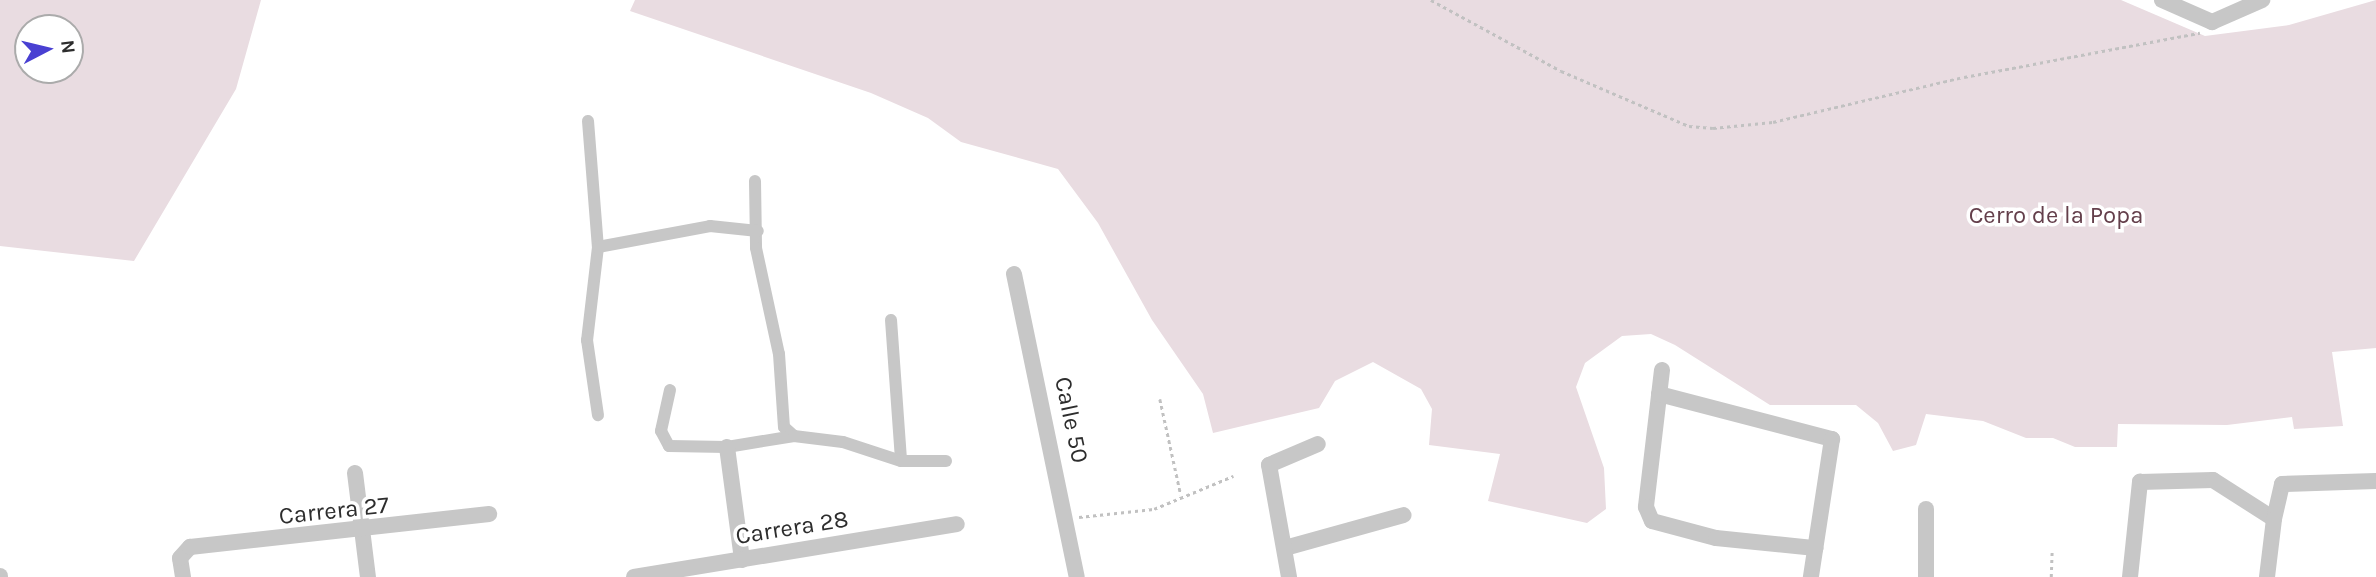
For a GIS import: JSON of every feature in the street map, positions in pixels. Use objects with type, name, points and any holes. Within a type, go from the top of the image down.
[{"type":"street","points":[[2162,0],[2212,22],[2262,0]]},
{"type":"street","points":[[588,121],[598,247],[587,340],[598,415]]},
{"type":"street","points":[[755,181],[758,231],[784,427],[794,436]]},
{"type":"street","points":[[598,247],[710,226],[758,231]]},
{"type":"street","name":"Calle 50","points":[[1014,274],[1068,518],[1077,577]]},
{"type":"street","points":[[891,320],[901,461]]},
{"type":"street","points":[[1662,370],[1646,507],[1652,521],[1716,538],[1815,548]]},
{"type":"street","points":[[670,390],[662,442],[727,447],[794,436],[843,442],[901,461],[946,461]]},
{"type":"street","points":[[1658,394],[1832,439],[1811,577]]},
{"type":"street","points":[[1289,577],[1269,465],[1318,444]]},
{"type":"street","points":[[727,447],[742,559]]},
{"type":"street","points":[[355,473],[368,577]]},
{"type":"street","points":[[2130,577],[2137,489],[2149,478],[2213,480],[2274,519]]},
{"type":"street","points":[[2267,577],[2274,519],[2282,484],[2376,481]]},
{"type":"street","points":[[1926,509],[1926,577]]},
{"type":"street","name":"Carrera 27","points":[[183,577],[182,549],[362,533],[489,514]]},
{"type":"street","points":[[1285,548],[1404,515]]},
{"type":"street","name":"Carrera 28","points":[[634,577],[718,570],[742,559],[957,524]]},
{"type":"path","points":[[1431,0],[1561,71],[1689,126],[1713,128],[1773,122],[1964,77],[2197,35],[2212,22]]},
{"type":"path","points":[[1160,399],[1182,496]]},
{"type":"path","points":[[1068,518],[1140,513],[1233,476]]},
{"type":"path","points":[[2051,577],[2052,550]]},
{"type":"green space","points":[[0,0],[261,0],[236,89],[134,261],[0,246]]},
{"type":"green space","name":"Cerro de la Popa","points":[[635,0],[2121,0],[2205,36],[2289,25],[2376,0],[2376,348],[2332,352],[2343,426],[2294,429],[2292,417],[2227,425],[2118,424],[2117,447],[2075,447],[2053,438],[2026,438],[1983,421],[1926,414],[1916,445],[1893,451],[1878,423],[1856,405],[1770,405],[1675,345],[1651,334],[1622,336],[1585,363],[1576,387],[1604,468],[1606,509],[1587,523],[1488,501],[1500,454],[1429,445],[1432,409],[1421,389],[1373,362],[1335,381],[1319,408],[1213,433],[1203,394],[1152,320],[1098,223],[1058,169],[961,142],[928,118],[871,93],[630,11]]}]
